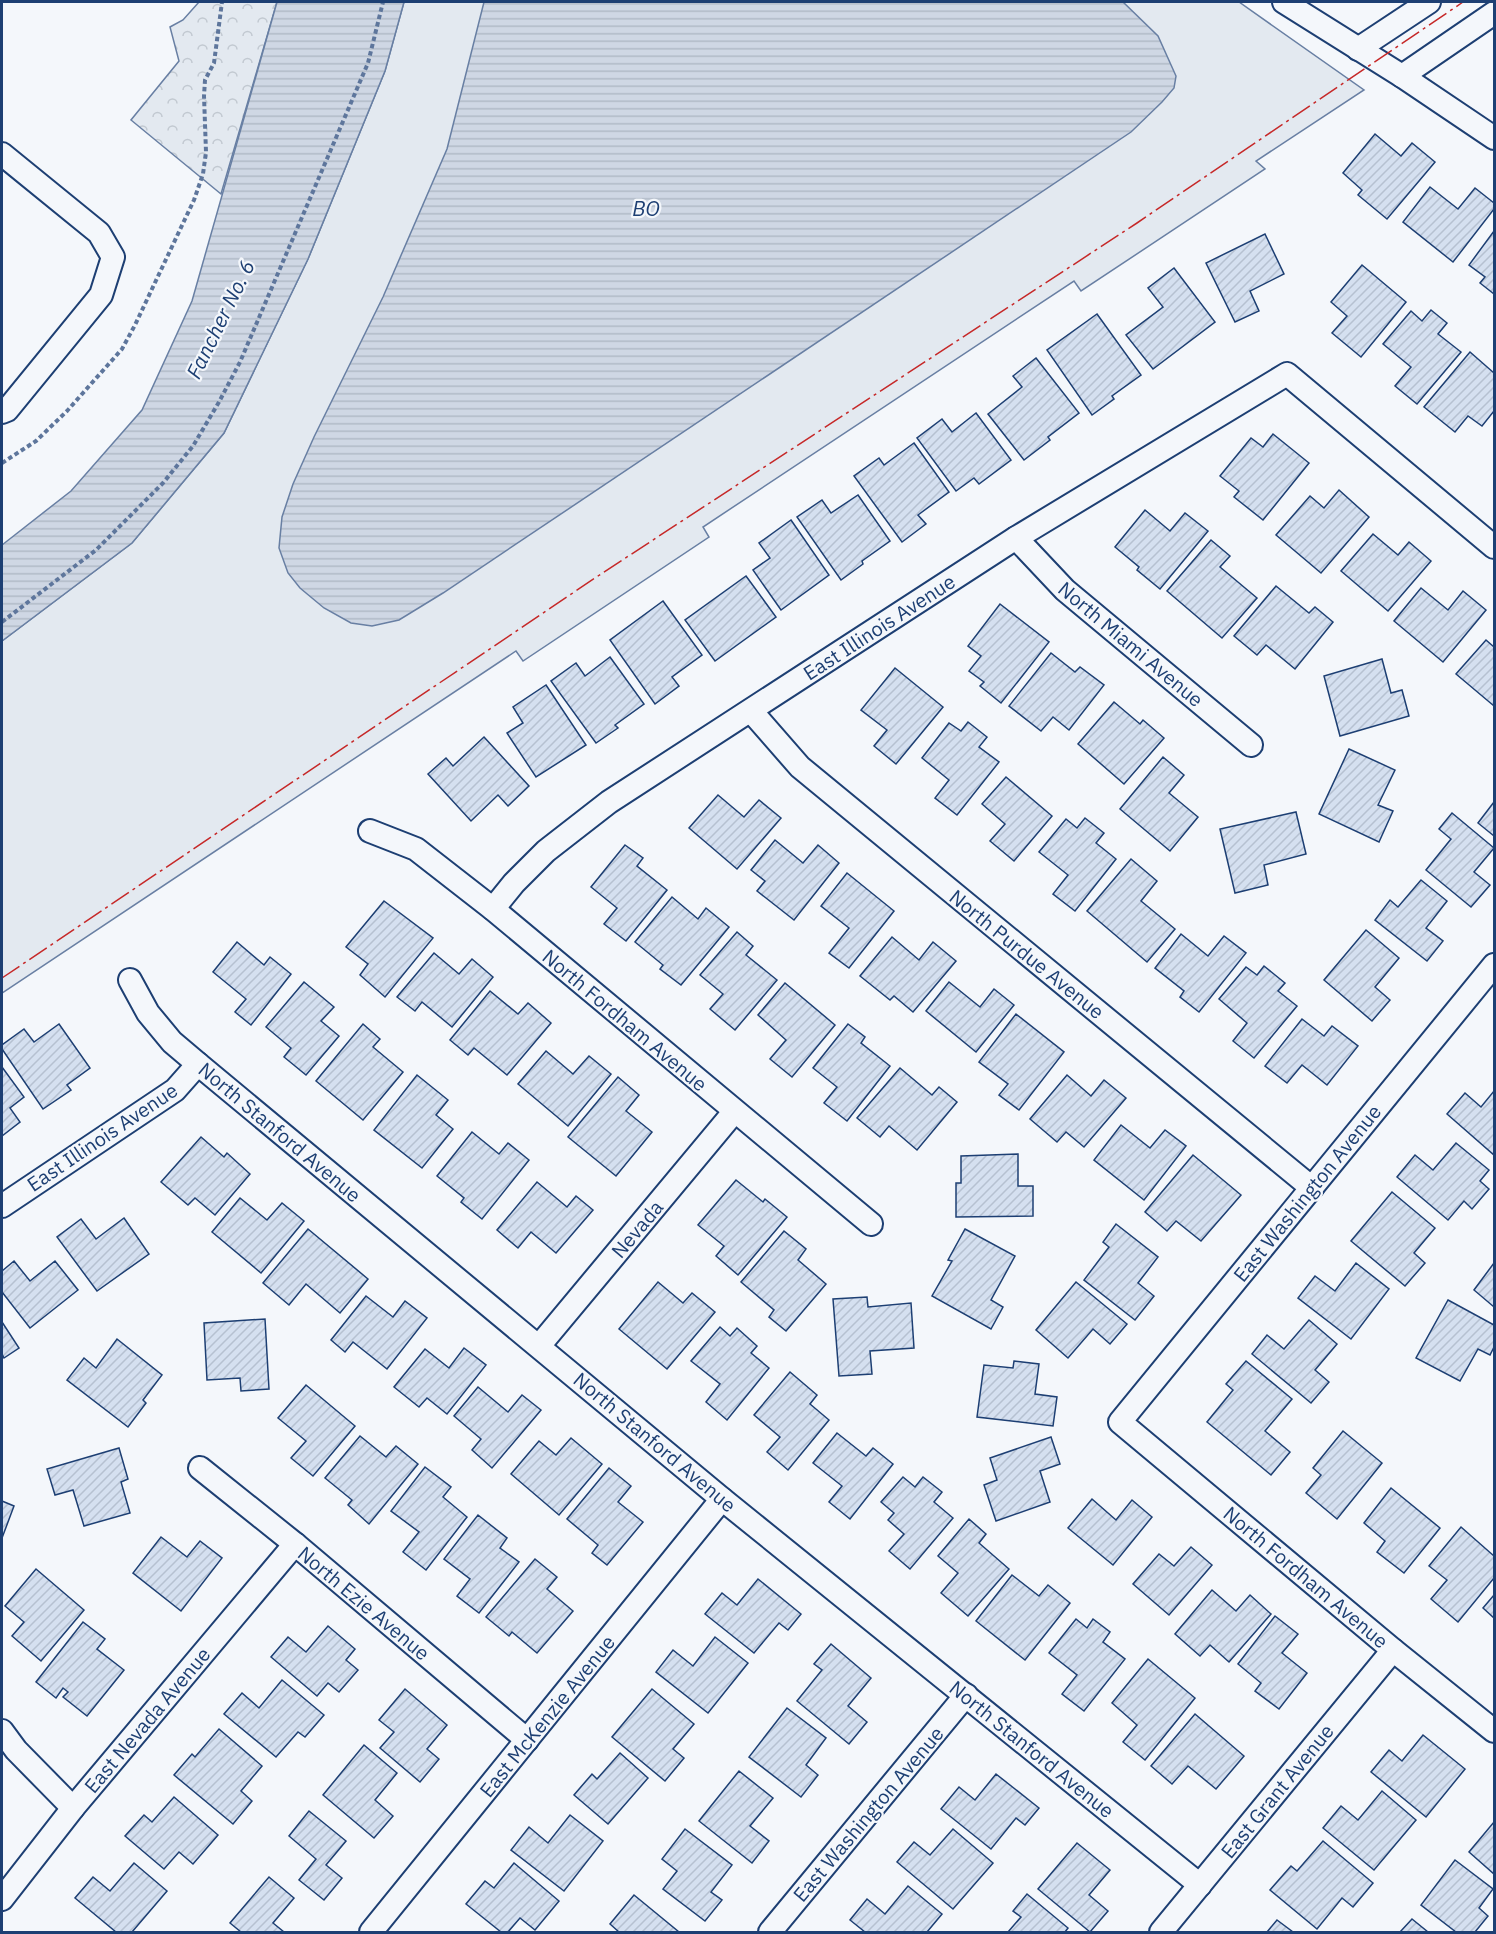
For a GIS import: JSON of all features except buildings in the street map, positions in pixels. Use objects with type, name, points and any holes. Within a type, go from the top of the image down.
[{"type":"street","points":[[1284,2],[1402,76],[1494,138]]},
{"type":"street","points":[[1358,49],[1429,2]]},
{"type":"street","points":[[1402,76],[1494,13]]},
{"type":"street","points":[[2,154],[99,233],[112,257],[101,295],[7,410],[2,412]]},
{"type":"street","name":"East Illinois Avenue","points":[[493,909],[514,883],[546,851],[609,802],[1016,538],[1287,374],[1494,547]]},
{"type":"street","name":"North Miami Avenue","points":[[1016,538],[1065,590],[1251,745]]},
{"type":"street","name":"North Purdue Avenue","points":[[751,711],[800,767],[1312,1188]]},
{"type":"street","name":"North Fordham Avenue","points":[[370,831],[416,849],[493,909],[871,1224]]},
{"type":"street","name":"East Washington Avenue","points":[[1120,1422],[1494,965]]},
{"type":"street","name":"North Stanford Avenue","points":[[130,980],[148,1013],[172,1042],[198,1064],[722,1499],[1200,1885]]},
{"type":"street","name":"East Illinois Avenue","points":[[2,1206],[176,1090],[198,1064]]},
{"type":"street","name":"Nevada","points":[[539,1346],[734,1112]]},
{"type":"street","name":"North Fordham Avenue","points":[[1120,1422],[1393,1650],[1494,1731]]},
{"type":"street","name":"North Ezie Avenue","points":[[200,1468],[527,1740]]},
{"type":"street","name":"East McKenzie Avenue","points":[[371,1932],[722,1499]]},
{"type":"street","name":"East Nevada Avenue","points":[[2,1899],[73,1808],[294,1544]]},
{"type":"street","name":"East Grant Avenue","points":[[1161,1932],[1393,1650]]},
{"type":"street","name":"East Washington Avenue","points":[[770,1932],[966,1695]]},
{"type":"street","points":[[2,1731],[16,1749],[73,1808]]},
{"type":"path","points":[[2,463],[36,441],[67,411],[122,349],[135,326],[194,200],[203,174],[206,152],[205,80],[214,63],[222,2]]},
{"type":"path","points":[[2,622],[96,550],[163,483],[193,446],[240,362],[368,63],[383,2]]},
{"type":"green space","points":[[199,2],[277,2],[221,194],[131,120],[179,61],[170,27],[183,20]]},
{"type":"green space","points":[[404,2],[1239,2],[1364,90],[1256,161],[1265,169],[1081,291],[1074,281],[703,527],[709,537],[523,661],[516,651],[2,993],[2,641],[132,543],[224,433],[308,259],[385,71]]},
{"type":"water","name":"Fancher No. 6","points":[[277,2],[404,2],[385,71],[308,259],[224,433],[132,543],[2,641],[2,545],[71,491],[142,410],[192,301]]},
{"type":"water","name":"BO","points":[[484,2],[1123,2],[1158,36],[1176,76],[1174,88],[1131,132],[443,593],[399,620],[372,626],[351,623],[324,608],[300,588],[288,573],[279,548],[282,517],[293,484],[314,437],[383,297],[447,149]]},
{"type":"power","points":[[2,978],[598,576],[1137,223],[1463,2]]}]
